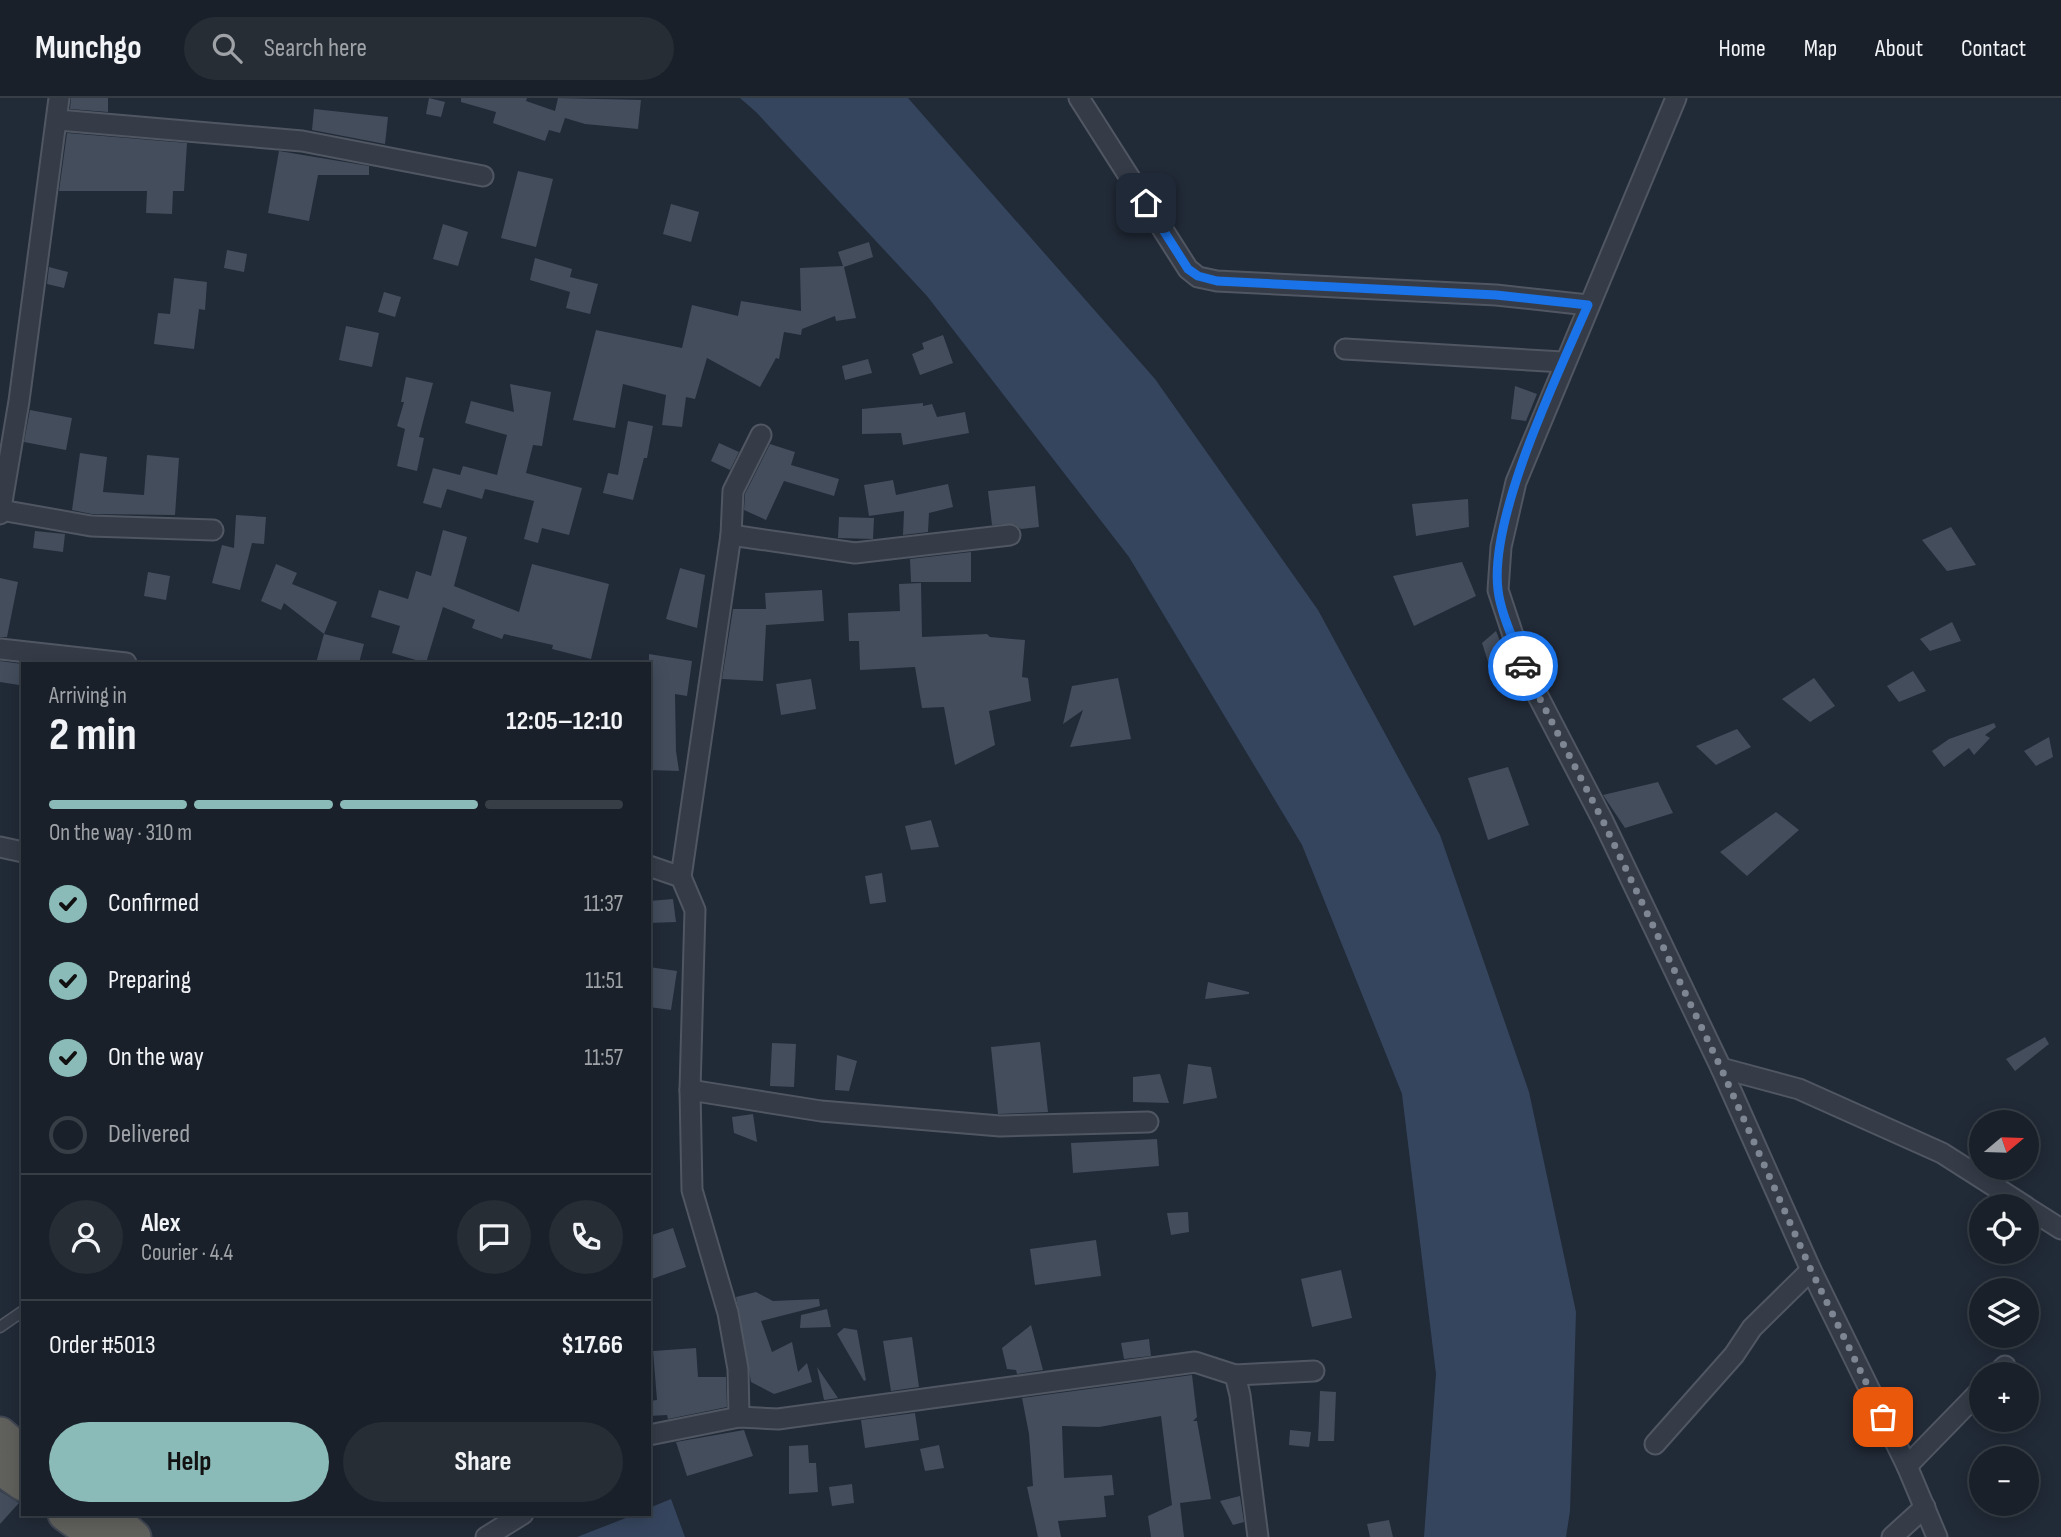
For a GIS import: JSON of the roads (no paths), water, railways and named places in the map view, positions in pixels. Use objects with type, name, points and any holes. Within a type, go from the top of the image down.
[{"type":"highway","points":[[0,1434],[21,1452]]},
{"type":"highway","points":[[0,1468],[21,1483]]},
{"type":"highway","points":[[91,1524],[134,1537]]},
{"type":"street","points":[[59,98],[58,120],[0,512],[90,526],[213,530]]},
{"type":"street","points":[[1079,98],[1188,269],[1198,276],[1217,281],[1496,295],[1588,305]]},
{"type":"street","points":[[1676,98],[1563,362],[1516,482],[1501,547],[1498,590],[1525,671],[1603,821],[1721,1068],[1811,1270],[1907,1466],[1937,1537]]},
{"type":"street","points":[[58,120],[302,141],[483,176]]},
{"type":"street","points":[[1345,349],[1563,362]]},
{"type":"street","points":[[738,1417],[738,1369],[728,1312],[692,1190],[690,1090],[695,910],[681,877],[731,535],[733,491],[761,435]]},
{"type":"street","points":[[731,535],[855,553],[1010,535]]},
{"type":"street","points":[[0,649],[116,662]]},
{"type":"street","points":[[0,848],[21,852]]},
{"type":"street","points":[[651,867],[681,877]]},
{"type":"street","points":[[1721,1068],[1799,1088],[1942,1153],[2007,1194]]},
{"type":"street","points":[[690,1090],[821,1111],[1000,1126],[1148,1122]]},
{"type":"street","points":[[2039,1215],[2061,1229]]},
{"type":"street","points":[[1655,1444],[1719,1373],[1752,1328],[1811,1270]]},
{"type":"street","points":[[651,1435],[738,1417],[778,1419],[1116,1374],[1185,1361],[1235,1376],[1314,1371]]},
{"type":"street","points":[[1235,1376],[1240,1395],[1258,1537]]},
{"type":"street","points":[[1907,1466],[1969,1403]]},
{"type":"street","points":[[1892,1537],[1925,1507]]},
{"type":"street","points":[[486,1537],[520,1516]]},
{"type":"lane","points":[[0,1327],[21,1312]]},
{"type":"water","points":[[740,98],[908,98],[1155,379],[1318,610],[1440,835],[1529,1092],[1576,1312],[1570,1511],[1566,1537],[1424,1537],[1436,1374],[1402,1094],[1302,845],[1129,557],[927,296]]},
{"type":"water","points":[[671,1499],[685,1537],[577,1537],[631,1516],[651,1516],[651,1507]]}]
